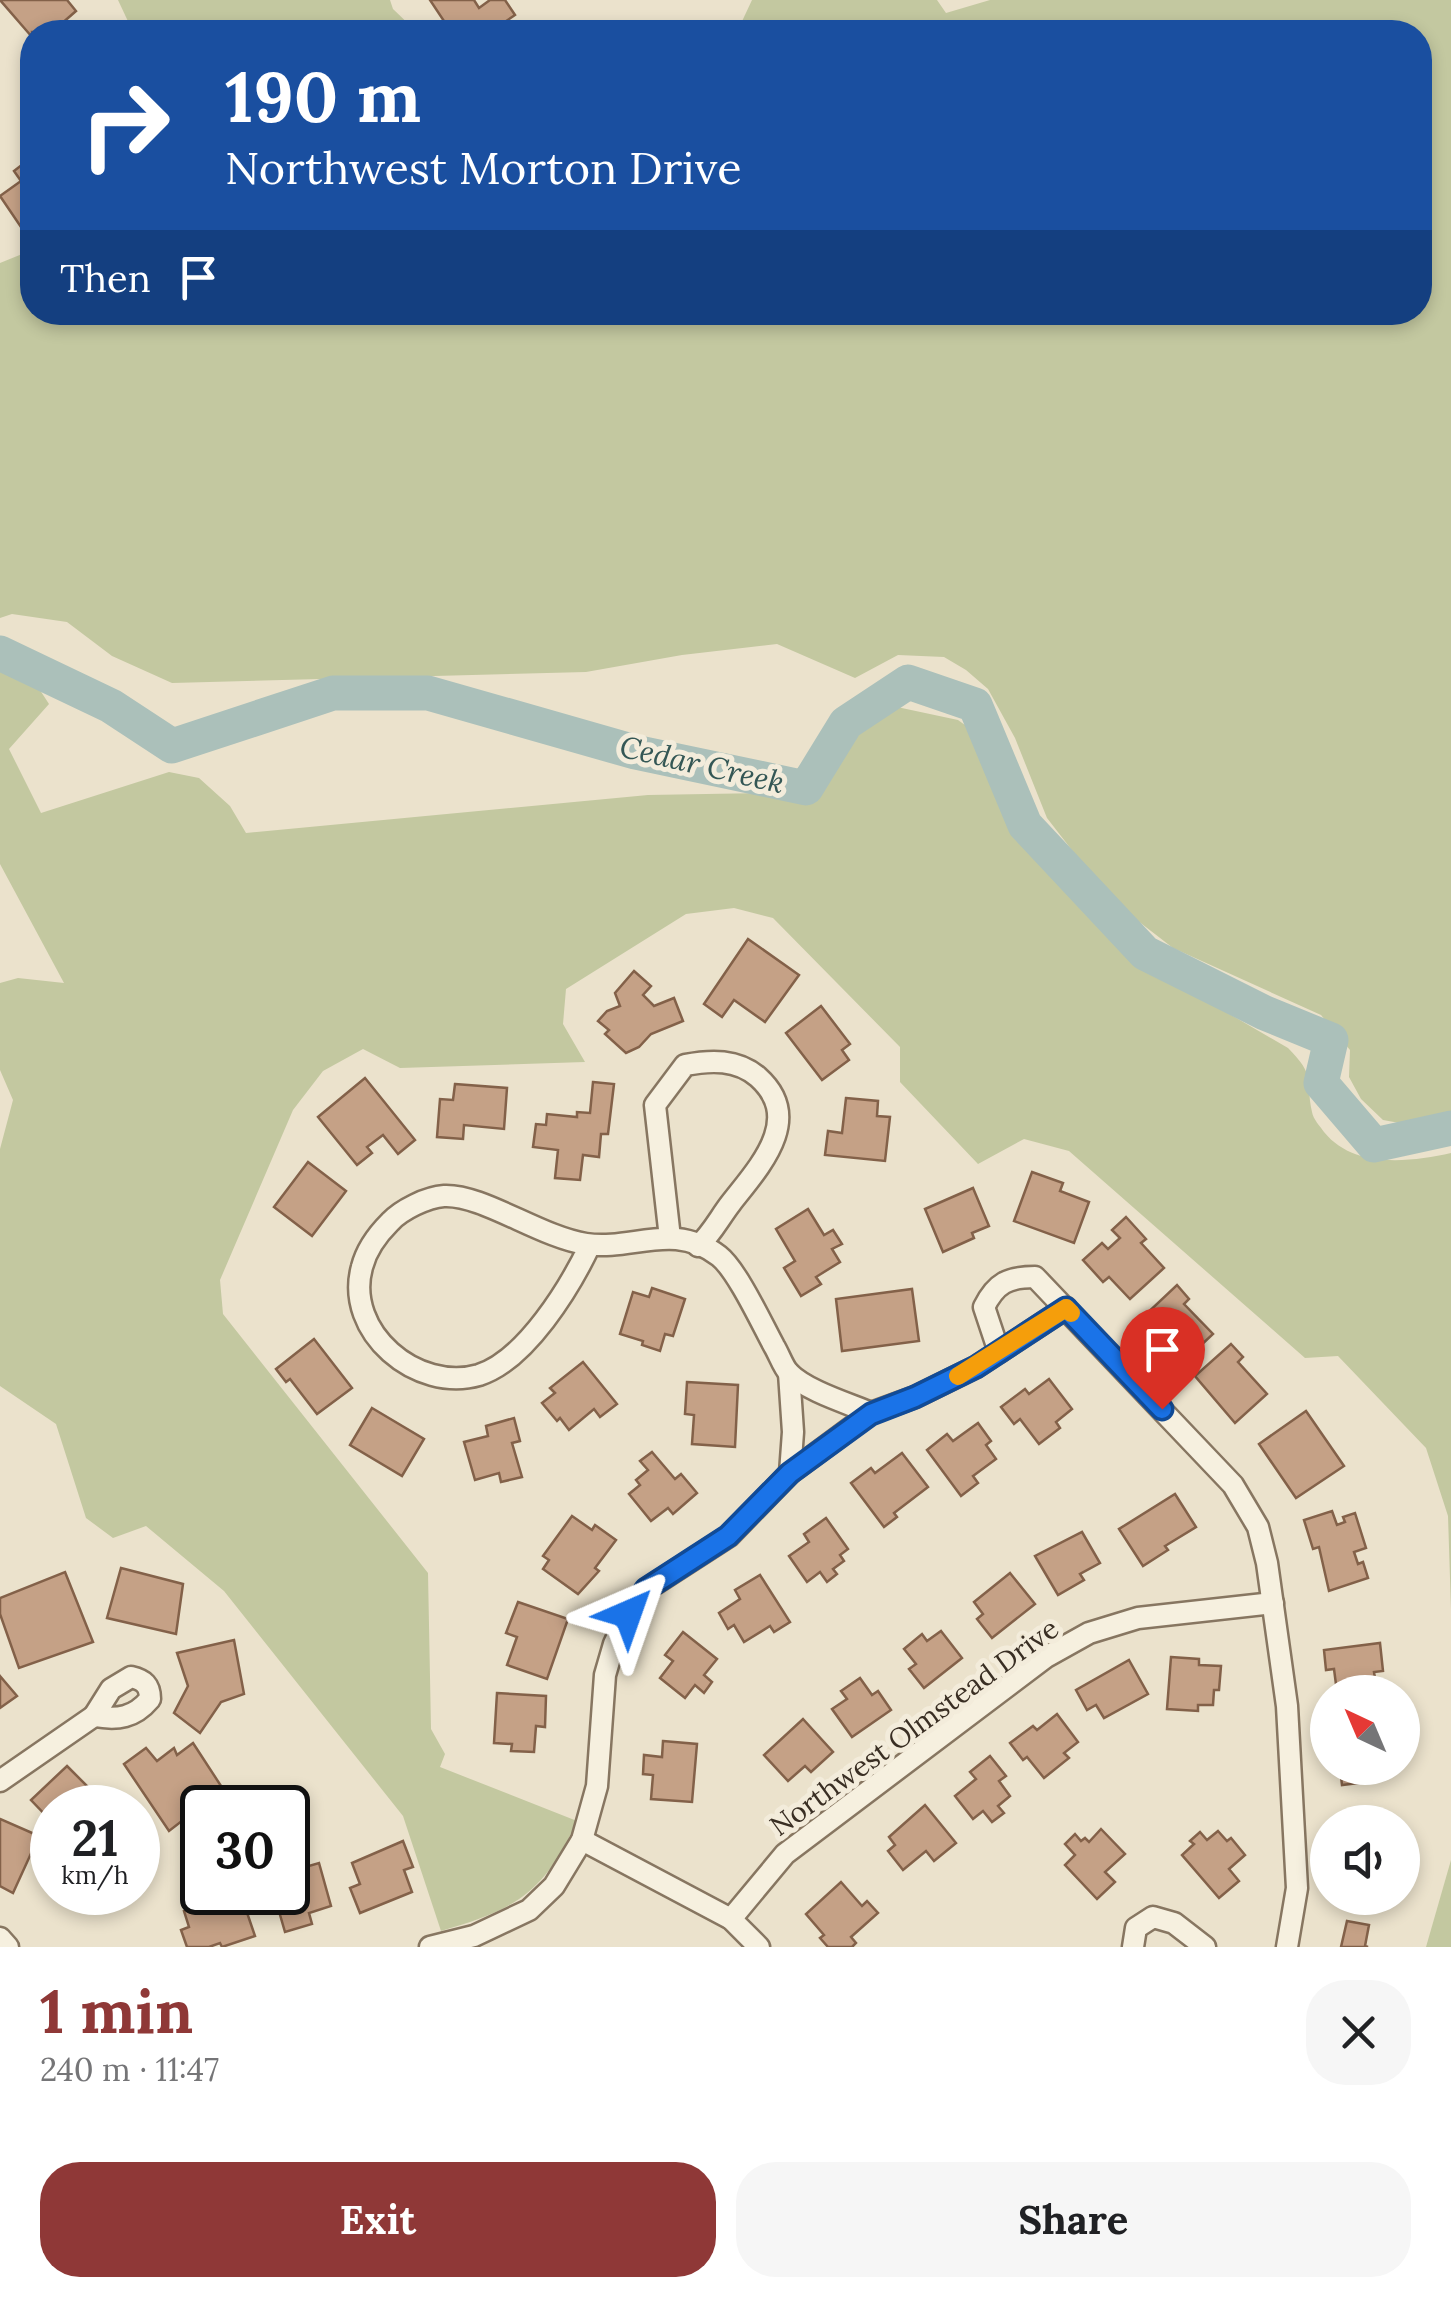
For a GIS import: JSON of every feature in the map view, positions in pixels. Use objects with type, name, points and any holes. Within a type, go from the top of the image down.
[{"type":"street","points":[[670,1238],[655,1106],[685,1066],[706,1061],[732,1063],[749,1069],[766,1084],[777,1101],[780,1118],[768,1156],[698,1246]]},
{"type":"street","points":[[590,1245],[571,1285],[546,1318],[502,1363],[480,1374],[459,1378],[432,1375],[400,1362],[376,1338],[362,1308],[361,1268],[375,1240],[393,1218],[442,1196],[472,1199],[550,1235],[590,1245],[670,1238],[698,1246],[719,1256],[730,1270],[789,1372],[794,1432],[790,1473]]},
{"type":"street","points":[[999,1352],[984,1307],[994,1287],[1015,1277],[1035,1278],[1233,1485],[1258,1527],[1287,1706],[1297,1888],[1287,1947]]},
{"type":"street","points":[[430,1947],[474,1936],[529,1910],[554,1886],[582,1840],[597,1786],[605,1674],[628,1614],[646,1589],[728,1536],[790,1473],[871,1414],[976,1367],[1066,1308]]},
{"type":"street","points":[[789,1372],[823,1393],[871,1414]]},
{"type":"street","name":"Northwest Olmstead Drive","points":[[731,1920],[785,1854],[1046,1657],[1090,1633],[1138,1618],[1273,1603]]},
{"type":"street","points":[[0,1781],[94,1716]]},
{"type":"street","points":[[582,1840],[731,1920],[759,1947]]},
{"type":"street","points":[[1132,1947],[1136,1928],[1153,1917],[1174,1924],[1205,1947]]},
{"type":"street","points":[[0,1938],[8,1947]]},
{"type":"green space","points":[[118,0],[390,0],[404,20],[127,20]]},
{"type":"green space","points":[[752,0],[937,0],[946,13],[990,0],[1451,0],[1451,1113],[1405,1124],[1383,1120],[1361,1099],[1349,1077],[1350,1050],[1321,1015],[1173,948],[1129,914],[1047,818],[1015,738],[988,689],[944,657],[898,655],[855,678],[777,644],[586,672],[172,683],[112,656],[67,622],[12,614],[0,618],[0,263],[20,255],[20,325],[1432,325],[1432,20],[743,20]]},
{"type":"green space","points":[[0,667],[36,684],[49,704],[9,749],[41,813],[169,772],[199,778],[230,806],[246,833],[648,795],[771,793],[800,766],[864,720],[897,707],[958,720],[976,733],[1016,827],[1089,911],[1140,962],[1288,1048],[1306,1072],[1314,1117],[1336,1144],[1383,1160],[1451,1153],[1451,1609],[1448,1516],[1426,1448],[1338,1356],[1305,1358],[1069,1151],[1024,1139],[978,1164],[900,1082],[900,1047],[773,918],[734,908],[686,914],[566,989],[563,1024],[585,1062],[400,1068],[363,1049],[323,1071],[293,1110],[220,1280],[223,1314],[428,1573],[431,1729],[445,1754],[440,1767],[577,1821],[552,1866],[524,1896],[489,1915],[441,1931],[403,1816],[224,1591],[146,1526],[113,1538],[86,1518],[56,1424],[0,1386],[0,1149],[13,1100],[0,1070],[0,983],[18,978],[64,983],[0,864]]},
{"type":"green space","points":[[1451,1860],[1451,1947],[1426,1947]]},
{"type":"building","points":[[0,0],[67,0],[76,11],[66,20],[20,20],[20,23]]},
{"type":"building","points":[[430,0],[474,0],[479,8],[490,0],[505,0],[515,15],[508,20],[443,20]]},
{"type":"building","points":[[20,182],[20,226],[0,196]]},
{"type":"building","points":[[748,939],[799,975],[765,1022],[734,1000],[722,1017],[704,1004]]},
{"type":"building","points":[[634,971],[651,986],[643,995],[654,1006],[674,998],[683,1021],[651,1034],[639,1047],[626,1053],[605,1034],[609,1030],[598,1021],[607,1011],[620,1006],[615,993]]},
{"type":"building","points":[[821,1006],[850,1044],[842,1050],[849,1060],[822,1080],[786,1033]]},
{"type":"building","points":[[365,1078],[415,1140],[398,1154],[383,1135],[367,1147],[372,1153],[357,1165],[318,1117]]},
{"type":"building","points":[[593,1082],[614,1084],[608,1134],[601,1134],[599,1157],[583,1155],[580,1180],[555,1178],[558,1150],[533,1147],[536,1124],[546,1125],[547,1114],[577,1117],[577,1112],[590,1113]]},
{"type":"building","points":[[455,1084],[507,1088],[504,1129],[464,1125],[463,1139],[437,1137],[440,1099],[453,1100]]},
{"type":"building","points":[[846,1098],[878,1101],[877,1116],[890,1117],[885,1161],[825,1155],[828,1131],[842,1133]]},
{"type":"building","points":[[308,1162],[346,1191],[312,1236],[274,1207]]},
{"type":"building","points":[[1032,1172],[1063,1183],[1060,1191],[1089,1202],[1074,1243],[1014,1221]]},
{"type":"building","points":[[973,1188],[989,1226],[972,1233],[974,1238],[943,1252],[925,1209]]},
{"type":"building","points":[[808,1209],[824,1235],[833,1230],[842,1244],[832,1249],[840,1262],[816,1277],[821,1284],[801,1296],[784,1268],[795,1261],[776,1229]]},
{"type":"building","points":[[1126,1217],[1146,1239],[1141,1243],[1164,1268],[1130,1299],[1109,1277],[1103,1282],[1083,1260],[1102,1243],[1108,1249],[1120,1238],[1112,1230]]},
{"type":"building","points":[[1177,1285],[1189,1299],[1184,1304],[1213,1334],[1180,1365],[1142,1318]]},
{"type":"building","points":[[652,1288],[685,1299],[673,1336],[665,1334],[660,1351],[620,1334],[633,1292],[649,1297]]},
{"type":"building","points":[[912,1289],[919,1341],[842,1351],[836,1299]]},
{"type":"building","points":[[314,1339],[352,1388],[317,1414],[290,1379],[286,1382],[276,1369]]},
{"type":"building","points":[[1231,1344],[1243,1357],[1238,1362],[1267,1394],[1235,1423],[1195,1376]]},
{"type":"building","points":[[583,1362],[617,1404],[600,1417],[594,1409],[569,1430],[542,1403],[555,1393],[550,1388]]},
{"type":"building","points":[[1049,1379],[1072,1409],[1056,1422],[1060,1428],[1039,1444],[1020,1419],[1014,1424],[1001,1407],[1025,1389],[1029,1394]]},
{"type":"building","points":[[687,1382],[738,1385],[735,1447],[692,1444],[694,1415],[685,1414]]},
{"type":"building","points":[[372,1408],[424,1439],[402,1476],[350,1445]]},
{"type":"building","points":[[1306,1411],[1344,1466],[1296,1498],[1259,1444]]},
{"type":"building","points":[[514,1418],[520,1441],[512,1443],[522,1477],[501,1482],[499,1473],[475,1480],[464,1442],[488,1436],[486,1426]]},
{"type":"building","points":[[978,1423],[991,1441],[986,1445],[996,1459],[973,1476],[978,1483],[961,1496],[927,1450],[947,1434],[953,1441]]},
{"type":"building","points":[[652,1452],[675,1479],[681,1474],[697,1493],[673,1514],[668,1508],[651,1521],[629,1494],[640,1485],[636,1480],[648,1470],[640,1461]]},
{"type":"building","points":[[902,1453],[928,1487],[894,1513],[897,1517],[884,1527],[851,1483],[871,1468],[875,1473]]},
{"type":"building","points":[[1175,1494],[1196,1527],[1165,1546],[1168,1550],[1143,1566],[1119,1529]]},
{"type":"building","points":[[1332,1511],[1337,1525],[1345,1522],[1343,1517],[1355,1513],[1366,1548],[1354,1552],[1358,1564],[1363,1562],[1368,1578],[1329,1591],[1319,1547],[1313,1549],[1304,1520]]},
{"type":"building","points":[[572,1516],[592,1530],[595,1525],[616,1540],[595,1568],[599,1571],[578,1594],[543,1569],[549,1560],[543,1556]]},
{"type":"building","points":[[826,1518],[848,1549],[840,1555],[844,1561],[833,1569],[837,1574],[827,1582],[820,1572],[807,1582],[789,1556],[809,1542],[804,1534]]},
{"type":"building","points":[[1082,1532],[1100,1563],[1080,1574],[1084,1580],[1058,1595],[1035,1556]]},
{"type":"building","points":[[121,1568],[183,1584],[176,1634],[107,1618]]},
{"type":"building","points":[[65,1572],[93,1642],[19,1668],[0,1614],[0,1598]]},
{"type":"building","points":[[1010,1573],[1035,1604],[992,1638],[977,1619],[983,1614],[974,1602]]},
{"type":"building","points":[[760,1575],[790,1622],[774,1632],[770,1626],[744,1642],[734,1625],[728,1629],[719,1613],[740,1599],[735,1590]]},
{"type":"building","points":[[518,1602],[568,1619],[547,1679],[507,1665],[517,1637],[506,1633]]},
{"type":"building","points":[[941,1631],[962,1658],[924,1688],[909,1669],[916,1664],[904,1649],[922,1634],[927,1641]]},
{"type":"building","points":[[683,1632],[717,1659],[704,1675],[712,1682],[704,1693],[695,1685],[685,1698],[660,1678],[673,1661],[665,1655]]},
{"type":"building","points":[[234,1640],[244,1694],[221,1702],[200,1733],[174,1713],[188,1686],[177,1653]]},
{"type":"building","points":[[1380,1643],[1383,1671],[1374,1675],[1335,1675],[1334,1669],[1326,1670],[1324,1650]]},
{"type":"building","points":[[1171,1657],[1221,1666],[1213,1705],[1198,1705],[1198,1711],[1167,1709]]},
{"type":"building","points":[[1129,1660],[1148,1694],[1104,1718],[1096,1705],[1087,1710],[1076,1690]]},
{"type":"building","points":[[0,1676],[17,1696],[0,1708]]},
{"type":"building","points":[[860,1678],[872,1695],[878,1691],[891,1710],[852,1737],[832,1709],[847,1699],[841,1691]]},
{"type":"building","points":[[497,1693],[546,1696],[545,1727],[536,1726],[534,1752],[511,1751],[512,1744],[494,1743]]},
{"type":"building","points":[[1057,1714],[1078,1742],[1064,1753],[1069,1758],[1044,1778],[1010,1743],[1033,1726],[1037,1730]]},
{"type":"building","points":[[803,1719],[833,1752],[811,1772],[805,1766],[788,1781],[764,1755]]},
{"type":"building","points":[[663,1741],[697,1744],[692,1802],[651,1799],[653,1775],[643,1774],[644,1755],[662,1757]]},
{"type":"building","points":[[193,1743],[220,1785],[180,1785],[180,1822],[169,1831],[160,1818],[160,1785],[138,1785],[124,1764],[146,1748],[157,1761],[174,1748],[177,1755]]},
{"type":"building","points":[[990,1756],[1006,1776],[999,1781],[1010,1796],[998,1806],[1004,1813],[992,1822],[983,1811],[973,1819],[955,1796],[976,1779],[970,1772]]},
{"type":"building","points":[[67,1766],[86,1785],[47,1785]]},
{"type":"building","points":[[925,1805],[956,1843],[934,1861],[926,1851],[903,1870],[888,1851],[895,1845],[889,1837]]},
{"type":"building","points":[[0,1819],[30,1832],[30,1856],[13,1893],[0,1886]]},
{"type":"building","points":[[1101,1829],[1125,1854],[1105,1872],[1115,1882],[1097,1899],[1065,1865],[1075,1855],[1065,1844],[1075,1834],[1081,1841],[1085,1838],[1089,1842]]},
{"type":"building","points":[[1218,1831],[1227,1841],[1231,1838],[1245,1855],[1229,1869],[1239,1881],[1219,1898],[1182,1855],[1200,1832],[1207,1840]]},
{"type":"building","points":[[403,1841],[413,1867],[404,1870],[412,1892],[360,1913],[350,1888],[360,1884],[352,1863]]},
{"type":"building","points":[[319,1863],[331,1906],[310,1913],[310,1866]]},
{"type":"building","points":[[841,1882],[862,1906],[867,1901],[878,1913],[851,1937],[856,1943],[852,1947],[828,1947],[820,1938],[824,1935],[806,1914]]},
{"type":"building","points":[[185,1915],[248,1915],[255,1936],[222,1947],[220,1943],[187,1947],[181,1930],[189,1927]]},
{"type":"building","points":[[280,1915],[310,1915],[312,1924],[285,1932]]},
{"type":"building","points":[[1347,1921],[1369,1925],[1365,1946],[1368,1947],[1341,1947]]},
{"type":"waterway","name":"Cedar Creek","points":[[0,653],[111,706],[172,746],[333,693],[428,693],[635,752],[806,788],[846,723],[908,682],[975,705],[1025,825],[1145,953],[1265,1013],[1331,1040],[1321,1083],[1374,1145],[1451,1128]]},
{"type":"slow traffic","points":[[958,1376],[1066,1308],[1071,1313]]},
{"type":"route","points":[[628,1614],[646,1589],[728,1536],[790,1473],[871,1414],[976,1367],[1066,1308],[1162,1409]]}]
